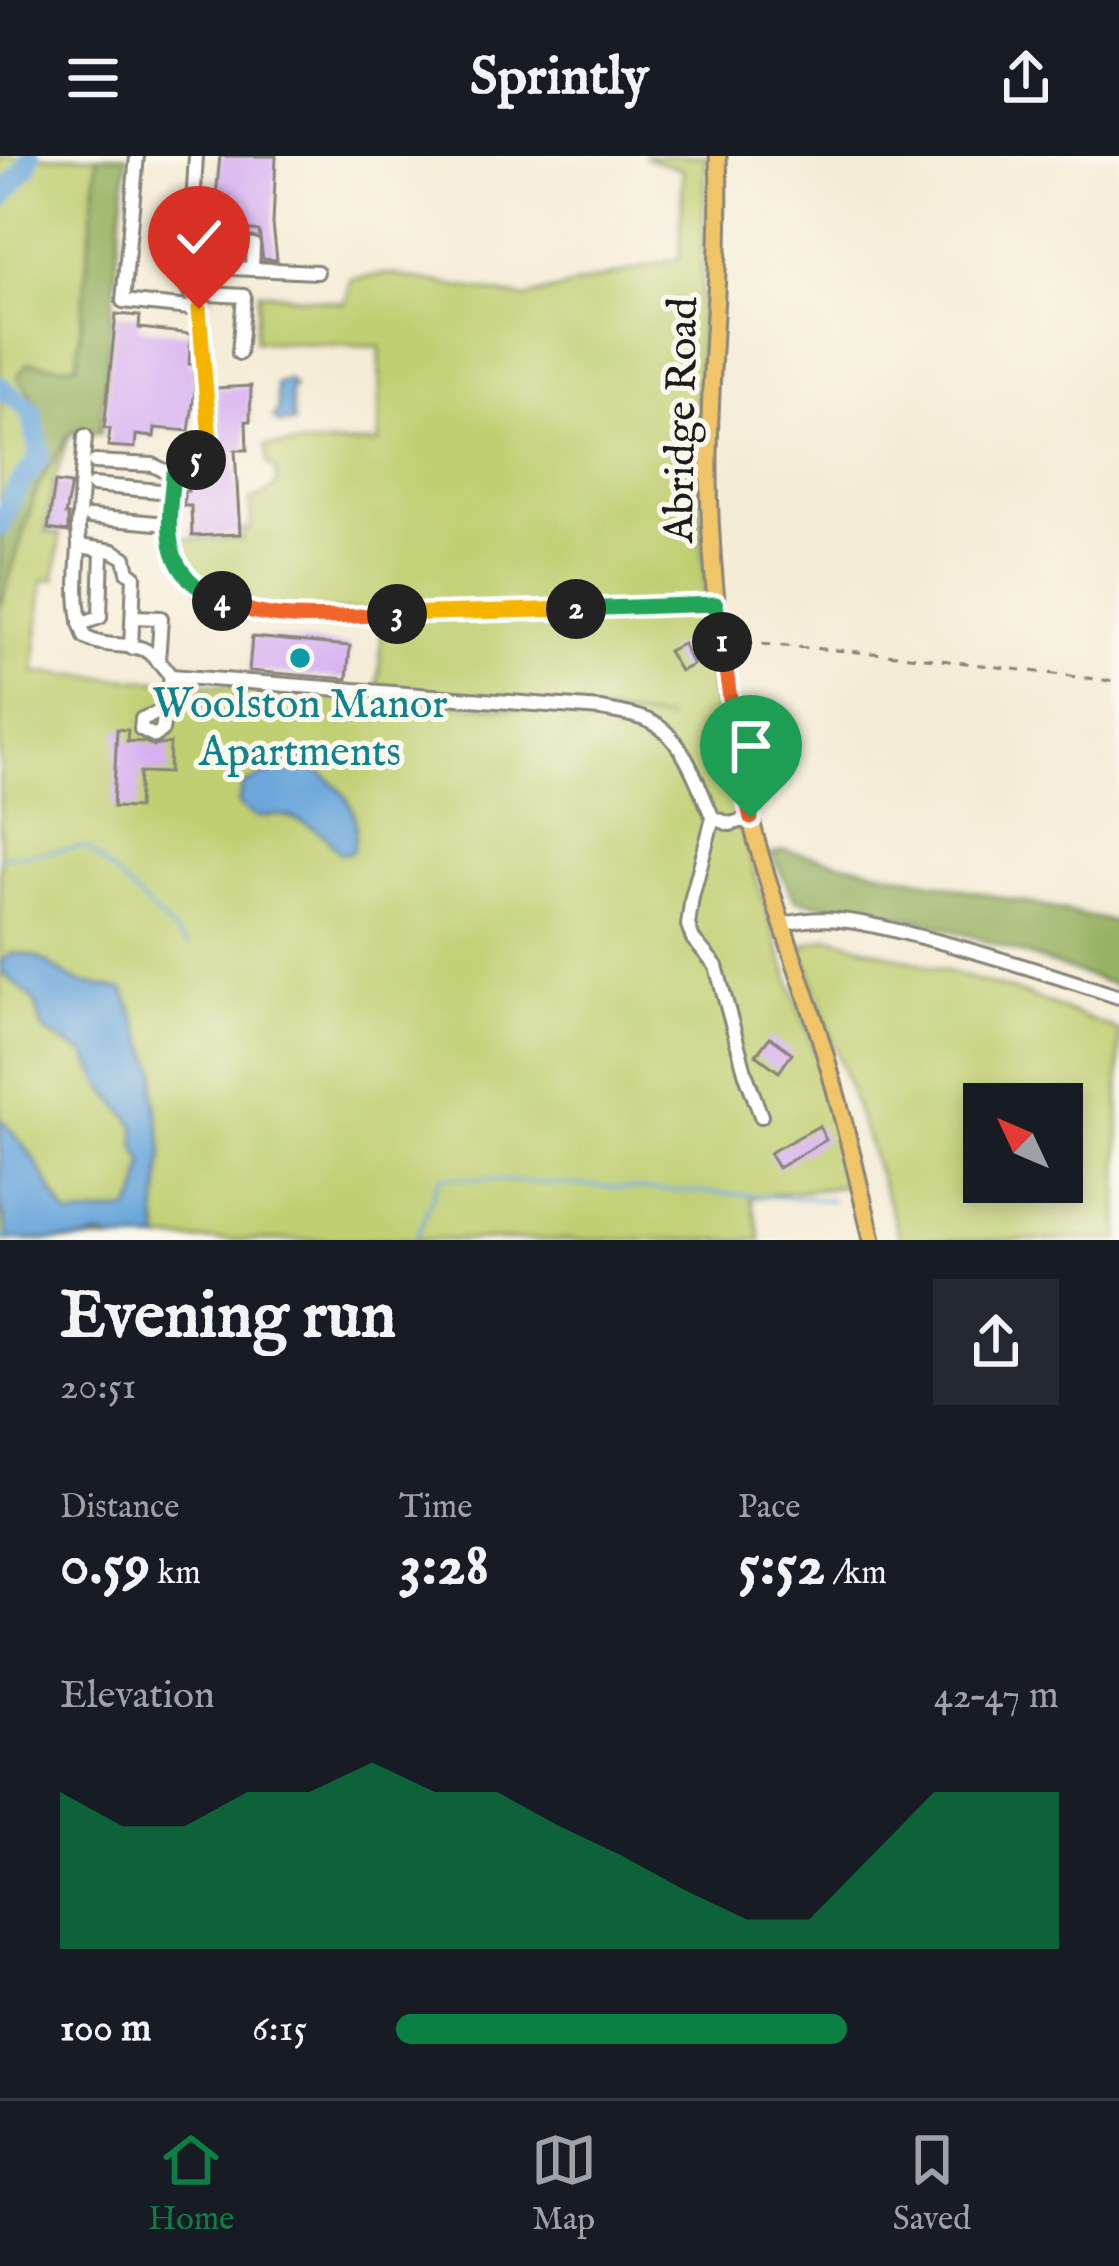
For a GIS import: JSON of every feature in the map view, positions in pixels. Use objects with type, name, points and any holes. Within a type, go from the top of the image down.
[{"type":"main road","name":"Abridge Road","points":[[718,156],[718,286],[709,456],[717,609],[751,818],[839,1100],[872,1240]]},
{"type":"street","points":[[137,156],[123,301],[199,309]]},
{"type":"street","points":[[196,156],[190,293],[199,309],[211,453],[173,475],[167,524],[170,550],[197,590],[247,613],[293,618],[717,609]]},
{"type":"street","points":[[191,239],[254,245],[252,269]]},
{"type":"street","points":[[190,266],[317,272]]},
{"type":"street","points":[[190,293],[244,296],[239,352]]},
{"type":"street","points":[[85,436],[77,569],[80,624],[85,637],[94,643],[147,650],[171,676],[601,709],[650,721],[665,730],[678,746],[713,818],[688,925],[693,939],[716,966],[761,1116]]},
{"type":"street","points":[[95,462],[153,465],[173,475]]},
{"type":"street","points":[[93,485],[171,492]]},
{"type":"street","points":[[90,517],[167,524]]},
{"type":"street","points":[[80,546],[121,553],[134,576],[131,648]]},
{"type":"street","points":[[80,624],[100,616],[102,549]]},
{"type":"street","points":[[133,617],[161,618],[158,662]]},
{"type":"street","points":[[166,709],[171,676]]},
{"type":"street","points":[[713,818],[730,824],[751,818]]},
{"type":"street","points":[[783,925],[830,919],[874,925],[984,953],[1119,997]]},
{"type":"path","points":[[717,609],[742,620],[746,643],[908,656],[1119,682]]},
{"type":"green space","points":[[0,156],[98,156],[70,433],[53,483],[46,532],[60,534],[55,579],[43,580],[34,672],[669,720],[378,687],[383,612],[251,608],[199,586],[174,550],[172,538],[243,540],[242,529],[251,530],[250,500],[277,485],[265,446],[379,443],[380,347],[255,341],[259,292],[345,303],[351,279],[388,274],[525,298],[680,258],[683,170],[643,156],[706,156],[696,456],[707,611],[735,810],[854,1184],[751,1198],[761,1240],[0,1240]]},
{"type":"green space","points":[[98,156],[127,156],[100,434],[70,433],[37,488],[0,609],[0,541],[22,488],[46,448],[38,406],[18,376],[28,362],[77,364]]},
{"type":"green space","points":[[784,850],[1119,923],[1119,986],[924,922],[795,899],[771,854]]},
{"type":"green space","points":[[830,937],[1027,995],[1119,1031],[1119,1240],[901,1240],[801,946]]},
{"type":"water","points":[[288,379],[294,387],[290,391],[294,423],[280,424],[273,418],[278,411],[276,384]]},
{"type":"water","points":[[291,752],[331,781],[350,804],[356,833],[352,852],[341,854],[324,835],[298,820],[256,817],[238,804],[243,785],[265,775]]},
{"type":"water","points":[[11,953],[39,958],[80,982],[124,990],[157,1072],[154,1089],[163,1150],[157,1218],[160,1240],[101,1236],[9,1240],[0,1200],[0,1118],[31,1154],[70,1217],[129,1210],[138,1195],[144,1164],[136,1149],[135,1125],[102,1086],[86,1055],[43,1030],[34,1000],[3,973],[0,962]]},
{"type":"building","points":[[220,156],[276,156],[273,224],[277,260],[263,259],[259,231],[237,228],[238,219],[214,217]]},
{"type":"building","points":[[116,314],[140,316],[139,328],[191,334],[189,364],[193,365],[195,390],[189,431],[155,428],[154,437],[136,435],[135,448],[108,446],[110,429],[104,428]]},
{"type":"building","points":[[251,386],[247,450],[235,450],[240,534],[192,536],[191,506],[184,506],[187,479],[216,462],[221,453],[216,388]]},
{"type":"building","points":[[55,482],[71,484],[65,515],[68,532],[48,529]]},
{"type":"building","name":"Woolston Manor Apartments","points":[[252,637],[350,646],[347,679],[249,671]]},
{"type":"building","points":[[683,644],[693,665],[680,671],[668,651]]},
{"type":"building","points":[[117,729],[128,730],[127,741],[155,746],[170,743],[169,773],[140,772],[138,808],[113,807]]},
{"type":"building","points":[[770,1037],[792,1053],[779,1072],[756,1055]]},
{"type":"building","points":[[819,1126],[826,1140],[778,1168],[769,1153]]},
{"type":"waterway","points":[[0,199],[30,156]]},
{"type":"waterway","points":[[0,386],[32,412],[40,457],[16,489],[0,526]]},
{"type":"waterway","points":[[0,857],[86,847],[189,946]]},
{"type":"waterway","points":[[411,1240],[417,1236],[440,1177],[832,1200]]},
{"type":"waterway","points":[[0,1235],[8,1238]]},
{"type":"place","name":"Woolston Manor Apartments","points":[[300,658]]},
{"type":"route","points":[[199,309],[211,453],[173,475],[167,524],[170,550],[197,590],[247,613],[293,618],[716,604],[751,818]]}]
